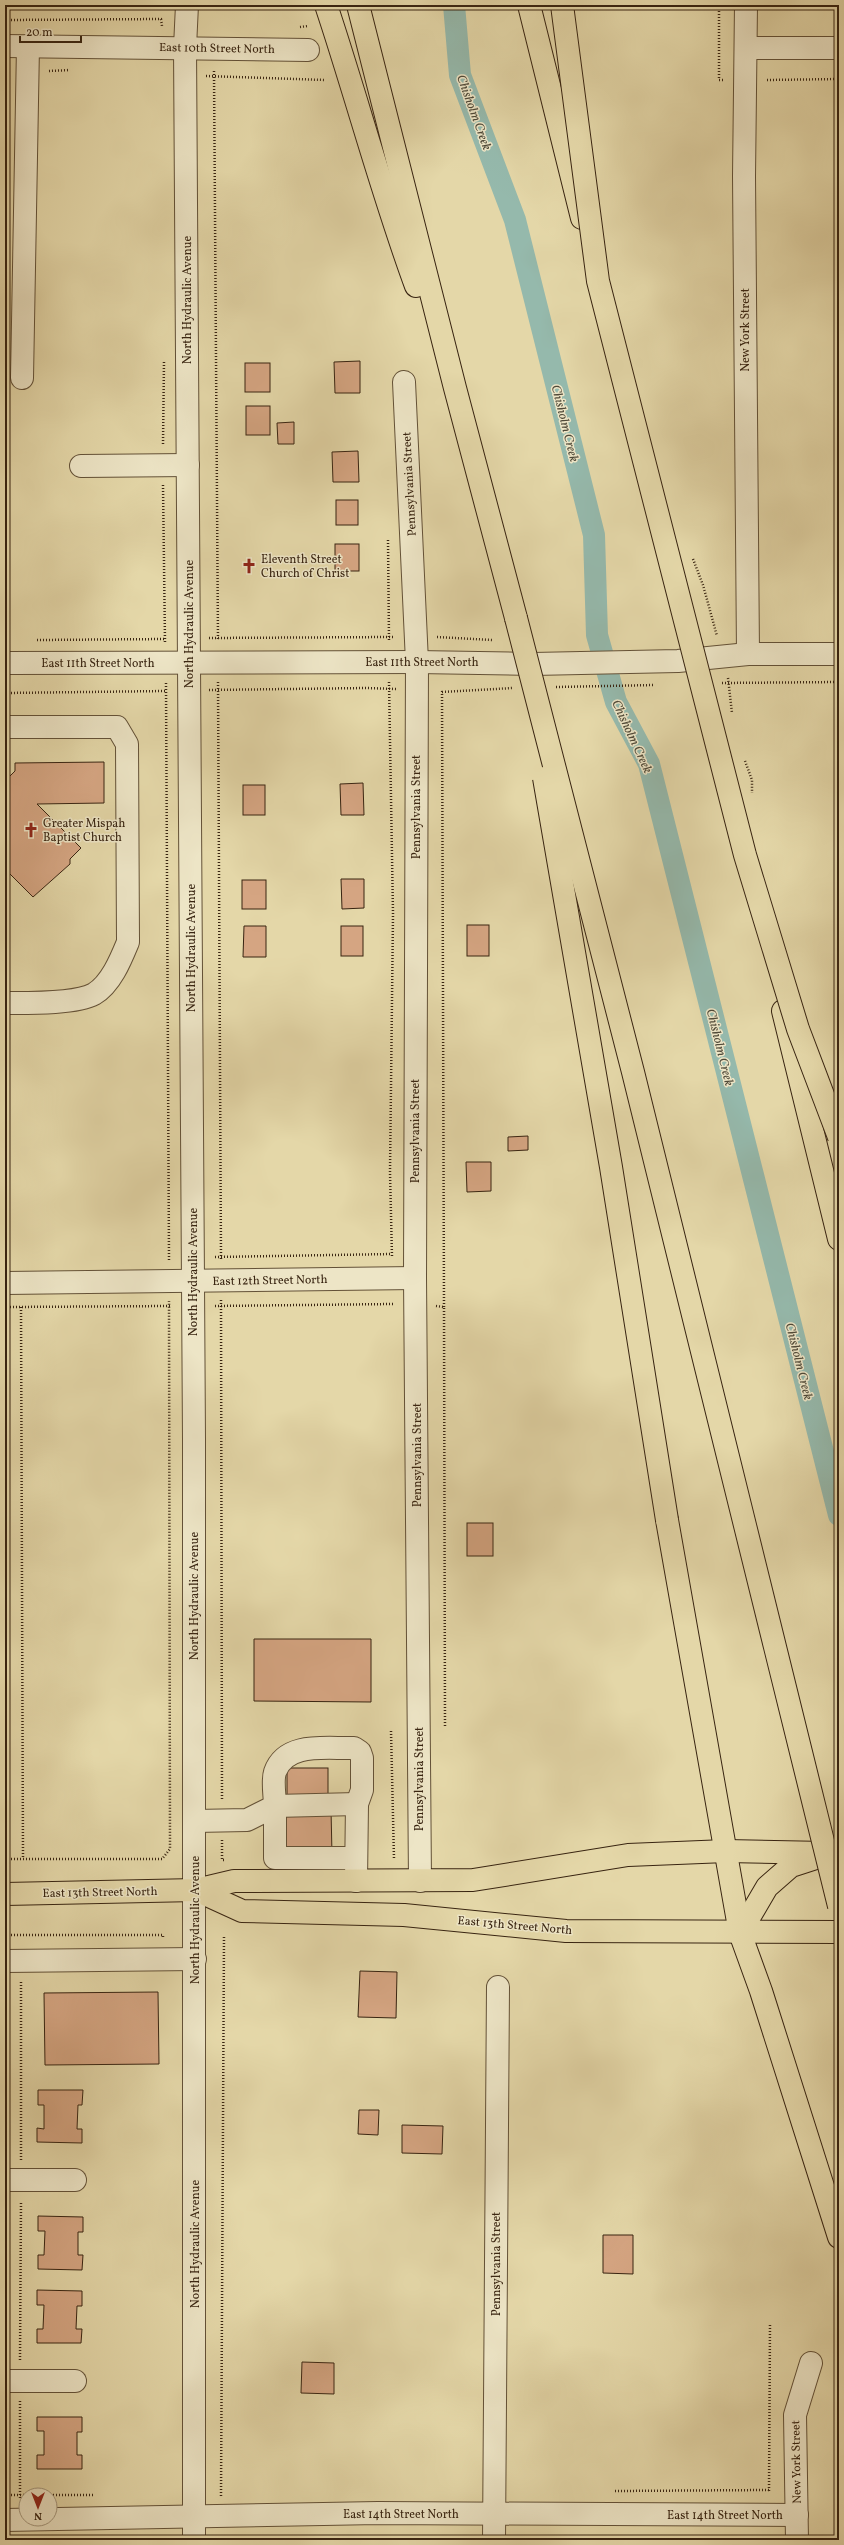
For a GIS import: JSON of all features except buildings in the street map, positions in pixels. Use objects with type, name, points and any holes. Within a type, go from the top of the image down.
[{"type":"main road","points":[[326,5],[352,84],[393,223],[455,388]]},
{"type":"main road","points":[[358,5],[455,388],[633,1072],[839,1906]]},
{"type":"main road","points":[[529,5],[745,855],[839,1239]]},
{"type":"main road","points":[[562,5],[598,281]]},
{"type":"main road","points":[[516,618],[607,1144],[667,1520],[740,1933],[762,1991],[839,2237]]},
{"type":"main road","points":[[745,855],[798,1029],[839,1137]]},
{"type":"main road","name":"East 13th Street North","points":[[5,1894],[196,1890],[234,1881],[356,1881],[420,1872],[473,1880],[628,1855],[726,1851],[835,1853]]},
{"type":"main road","points":[[740,1933],[767,1888],[791,1866],[835,1853]]},
{"type":"main road","name":"East 13th Street North","points":[[196,1890],[242,1911],[404,1915],[566,1931],[740,1933],[839,1932]]},
{"type":"street","name":"North Hydraulic Avenue","points":[[187,5],[185,47],[196,1890],[194,2540]]},
{"type":"street","name":"New York Street","points":[[746,5],[747,48],[744,176],[748,654]]},
{"type":"street","name":"East 10th Street North","points":[[5,46],[185,47],[308,50]]},
{"type":"street","points":[[22,378],[28,46]]},
{"type":"street","points":[[747,48],[839,48]]},
{"type":"street","name":"Pennsylvania Street","points":[[404,382],[417,662],[415,1278],[420,1872]]},
{"type":"street","points":[[81,466],[188,465]]},
{"type":"street","name":"East 11th Street North","points":[[5,663],[417,662],[533,664],[678,661],[748,654],[839,654]]},
{"type":"street","points":[[5,728],[117,727],[127,744],[128,942],[117,969],[94,994],[59,1002],[5,1003]]},
{"type":"street","name":"East 12th Street North","points":[[5,1283],[415,1278]]},
{"type":"street","points":[[356,1858],[275,1858],[275,1773],[285,1756],[296,1750],[354,1748],[360,1752],[362,1758],[362,1790],[356,1804],[356,1858],[356,1881]]},
{"type":"street","points":[[195,1821],[247,1820],[275,1806],[356,1804]]},
{"type":"street","points":[[13,1960],[195,1959]]},
{"type":"street","name":"Pennsylvania Street","points":[[494,2540],[498,1987]]},
{"type":"street","points":[[13,2180],[75,2180]]},
{"type":"street","name":"New York Street","points":[[797,2540],[795,2415],[811,2363]]},
{"type":"street","points":[[12,2381],[75,2381]]},
{"type":"street","name":"East 14th Street North","points":[[12,2520],[221,2516],[494,2514],[797,2516]]},
{"type":"path","points":[[5,20],[161,18],[163,47]]},
{"type":"path","points":[[293,27],[308,26]]},
{"type":"path","points":[[211,48],[215,78],[221,1257],[222,1860],[230,1860]]},
{"type":"path","points":[[215,78],[325,80]]},
{"type":"path","points":[[5,1859],[162,1859],[170,1849],[166,691],[163,466],[164,354]]},
{"type":"path","points":[[10,1307],[392,1305],[390,1172],[392,914],[388,536]]},
{"type":"path","points":[[31,640],[416,637],[500,641]]},
{"type":"path","points":[[756,682],[839,682]]},
{"type":"path","points":[[549,688],[657,685]]},
{"type":"path","points":[[5,693],[389,689],[442,692],[518,688]]},
{"type":"path","points":[[442,692],[444,1306]]},
{"type":"path","points":[[161,1258],[444,1253]]},
{"type":"path","points":[[21,1307],[23,1859]]},
{"type":"path","points":[[391,1731],[394,1864],[420,1872]]},
{"type":"path","points":[[5,1934],[163,1934]]},
{"type":"path","points":[[19,2487],[12,2381],[13,1960],[22,1934]]},
{"type":"path","points":[[221,2516],[224,1936]]},
{"type":"path","points":[[767,2515],[769,2490],[770,2324]]},
{"type":"path","points":[[611,2491],[769,2490]]},
{"type":"path","points":[[5,2495],[18,2495]]},
{"type":"path","points":[[58,2495],[95,2495]]},
{"type":"path","points":[[12,2520],[18,2501]]},
{"type":"waterway","name":"Chisholm Creek","points":[[454,5],[460,75],[515,220],[594,535],[597,635],[616,702],[649,764],[839,1515]]},
{"type":"place","name":"Eleventh Street Church of Christ","points":[[249,566]]},
{"type":"place","name":"Greater Mispah Baptist Church","points":[[31,830]]}]
